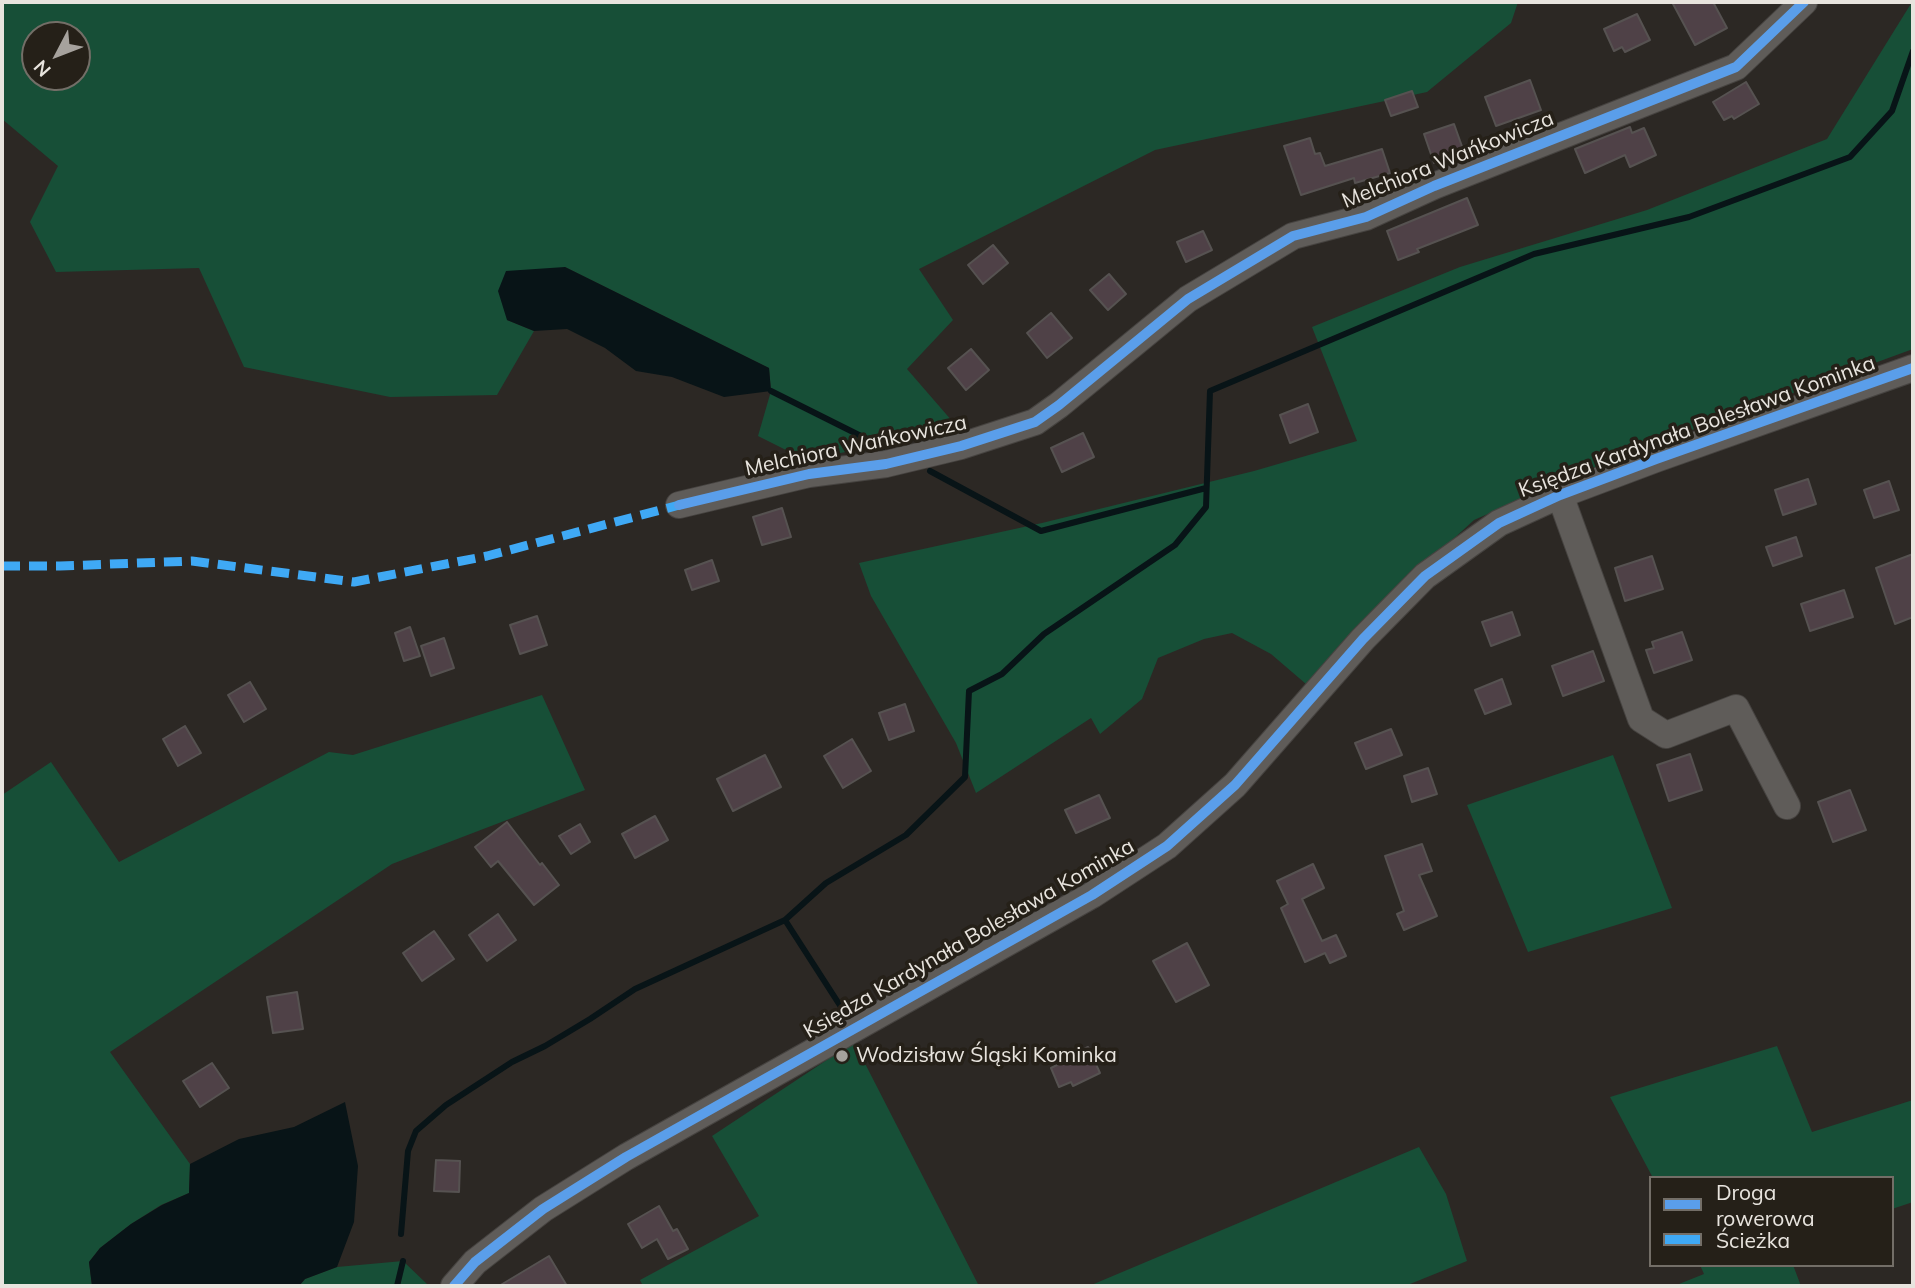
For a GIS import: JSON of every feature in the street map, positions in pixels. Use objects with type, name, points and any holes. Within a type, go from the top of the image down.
[{"type":"street","name":"Melchiora Wańkowicza","points":[[679,505],[809,474],[886,464],[961,446],[1035,422],[1188,299],[1293,236],[1366,217],[1434,186],[1735,67],[1804,2]]},
{"type":"street","name":"Księdza Kardynała Bolesława Kominka","points":[[454,1286],[475,1262],[543,1209],[626,1157],[1091,895],[1167,846],[1235,785],[1363,639],[1425,576],[1499,523],[1560,495],[1656,458],[1913,368]]},
{"type":"street","points":[[1560,495],[1641,719],[1666,736],[1736,708],[1787,806]]},
{"type":"green space","points":[[2,2],[1518,2],[1511,23],[1427,92],[1155,150],[919,269],[953,320],[907,369],[959,429],[806,460],[758,436],[771,391],[769,368],[565,267],[507,320],[534,331],[497,395],[390,397],[244,367],[199,268],[56,272],[30,222],[58,166],[2,119]]},
{"type":"green space","points":[[1912,2],[1913,349],[1618,457],[1474,520],[1376,610],[1306,684],[1271,654],[1232,633],[1204,639],[1158,658],[1142,699],[1100,734],[1091,718],[976,793],[956,743],[871,596],[859,563],[1042,523],[1254,471],[1357,441],[1312,327],[1460,267],[1647,210],[1827,139]]},
{"type":"green space","points":[[542,695],[585,790],[392,864],[110,1052],[190,1164],[189,1193],[161,1205],[100,1248],[89,1262],[92,1286],[2,1286],[2,795],[51,762],[119,862],[329,752],[353,755]]},
{"type":"green space","points":[[1613,755],[1672,908],[1528,952],[1467,805]]},
{"type":"green space","points":[[854,1042],[979,1286],[643,1286],[640,1280],[759,1216],[712,1136]]},
{"type":"green space","points":[[1777,1046],[1812,1132],[1913,1100],[1913,1202],[1894,1208],[1894,1176],[1652,1176],[1610,1097]]},
{"type":"green space","points":[[1419,1147],[1446,1194],[1467,1261],[1405,1286],[1089,1286]]},
{"type":"green space","points":[[403,1261],[427,1284],[425,1286],[299,1286],[305,1279],[337,1267]]},
{"type":"green space","points":[[1701,1267],[1794,1267],[1801,1286],[1674,1286],[1704,1274]]},
{"type":"shaded area","points":[[565,267],[769,368],[771,391],[724,397],[672,377],[636,371],[605,348],[567,329],[534,331],[507,320],[498,291],[506,271]]},
{"type":"shaded area","points":[[345,1102],[358,1166],[354,1222],[337,1267],[305,1279],[299,1286],[92,1286],[89,1262],[100,1248],[131,1224],[162,1205],[189,1193],[190,1164],[239,1139],[294,1127]]},
{"type":"building","points":[[1672,2],[1713,2],[1727,28],[1695,45]]},
{"type":"building","points":[[1637,14],[1650,40],[1625,52],[1622,47],[1614,51],[1604,29]]},
{"type":"building","points":[[1530,80],[1541,110],[1496,126],[1485,97]]},
{"type":"building","points":[[1746,82],[1759,104],[1734,119],[1732,116],[1724,120],[1713,102]]},
{"type":"building","points":[[1412,91],[1418,107],[1391,116],[1385,100]]},
{"type":"building","points":[[1454,124],[1464,152],[1434,163],[1424,134]]},
{"type":"building","points":[[1630,127],[1632,133],[1644,128],[1656,155],[1630,167],[1625,155],[1585,173],[1575,149]]},
{"type":"building","points":[[1310,138],[1315,154],[1320,153],[1325,166],[1382,149],[1390,173],[1355,183],[1354,178],[1301,195],[1284,146]]},
{"type":"building","points":[[1467,198],[1478,225],[1417,249],[1419,252],[1398,260],[1387,231]]},
{"type":"building","points":[[1203,231],[1212,250],[1186,262],[1177,242]]},
{"type":"building","points":[[993,245],[1008,263],[983,284],[968,265]]},
{"type":"building","points":[[1109,274],[1126,294],[1108,310],[1090,290]]},
{"type":"building","points":[[1051,313],[1072,338],[1047,358],[1027,333]]},
{"type":"building","points":[[971,349],[989,370],[966,390],[948,368]]},
{"type":"building","points":[[1308,404],[1318,432],[1290,443],[1280,415]]},
{"type":"building","points":[[1083,433],[1094,457],[1062,472],[1051,448]]},
{"type":"building","points":[[1808,479],[1816,504],[1783,515],[1775,490]]},
{"type":"building","points":[[1889,481],[1899,510],[1874,518],[1864,490]]},
{"type":"building","points":[[782,508],[791,537],[762,545],[753,517]]},
{"type":"building","points":[[1796,537],[1802,556],[1773,566],[1766,547]]},
{"type":"building","points":[[1913,554],[1913,617],[1895,624],[1876,568]]},
{"type":"building","points":[[1652,556],[1663,589],[1625,601],[1615,568]]},
{"type":"building","points":[[712,560],[719,581],[692,590],[685,570]]},
{"type":"building","points":[[1844,590],[1853,617],[1810,631],[1801,604]]},
{"type":"building","points":[[1512,612],[1520,635],[1491,646],[1482,622]]},
{"type":"building","points":[[537,616],[547,645],[520,654],[510,625]]},
{"type":"building","points":[[410,627],[420,656],[404,661],[395,633]]},
{"type":"building","points":[[1682,632],[1692,660],[1654,673],[1646,650],[1654,648],[1652,642]]},
{"type":"building","points":[[444,638],[454,668],[431,676],[421,646]]},
{"type":"building","points":[[1593,651],[1604,681],[1563,696],[1552,666]]},
{"type":"building","points":[[1502,679],[1511,704],[1485,714],[1475,690]]},
{"type":"building","points":[[250,682],[266,709],[244,722],[228,695]]},
{"type":"building","points":[[905,704],[914,731],[889,740],[879,713]]},
{"type":"building","points":[[185,726],[201,753],[178,766],[163,739]]},
{"type":"building","points":[[1391,729],[1402,755],[1366,769],[1355,743]]},
{"type":"building","points":[[852,739],[871,771],[843,788],[824,756]]},
{"type":"building","points":[[1690,754],[1702,790],[1669,801],[1657,765]]},
{"type":"building","points":[[765,755],[781,787],[733,811],[717,779]]},
{"type":"building","points":[[1428,768],[1437,794],[1412,802],[1404,776]]},
{"type":"building","points":[[1850,790],[1866,830],[1833,842],[1818,802]]},
{"type":"building","points":[[1099,795],[1110,818],[1076,833],[1065,810]]},
{"type":"building","points":[[655,816],[668,840],[635,858],[622,834]]},
{"type":"building","points":[[507,822],[559,885],[534,905],[498,861],[491,867],[475,847]]},
{"type":"building","points":[[580,824],[590,842],[571,854],[559,836]]},
{"type":"building","points":[[1422,844],[1432,871],[1419,875],[1437,916],[1404,930],[1397,914],[1404,911],[1385,856]]},
{"type":"building","points":[[1313,864],[1324,888],[1302,899],[1322,941],[1336,935],[1346,956],[1330,963],[1325,953],[1305,962],[1281,908],[1288,904],[1277,881]]},
{"type":"building","points":[[498,914],[516,940],[487,961],[469,935]]},
{"type":"building","points":[[434,931],[454,959],[422,981],[403,953]]},
{"type":"building","points":[[1187,943],[1209,985],[1176,1002],[1153,961]]},
{"type":"building","points":[[297,992],[303,1029],[273,1033],[267,997]]},
{"type":"building","points":[[1088,1047],[1100,1073],[1073,1086],[1071,1082],[1059,1087],[1051,1068],[1061,1063],[1060,1060]]},
{"type":"building","points":[[212,1063],[229,1088],[200,1107],[183,1081]]},
{"type":"building","points":[[436,1160],[460,1161],[459,1192],[434,1191]]},
{"type":"building","points":[[659,1206],[673,1231],[677,1229],[688,1249],[668,1259],[657,1239],[642,1248],[628,1224]]},
{"type":"building","points":[[549,1256],[567,1286],[499,1286]]},
{"type":"waterway","points":[[401,1234],[408,1151],[416,1131],[446,1105],[512,1062],[545,1046],[635,989],[785,920],[826,883],[906,835],[965,777],[969,691],[1002,674],[1044,634],[1175,545],[1206,507],[1210,391],[1534,254],[1689,217],[1850,157],[1892,111],[1913,51]]},
{"type":"waterway","points":[[771,391],[883,447]]},
{"type":"waterway","points":[[930,471],[1041,531],[1206,488]]},
{"type":"waterway","points":[[785,920],[841,1007]]},
{"type":"waterway","points":[[397,1286],[403,1261]]},
{"type":"marked path","points":[[2,566],[192,561],[354,582],[487,556],[683,504]]},
{"type":"cycle path","points":[[679,505],[809,474],[886,464],[961,446],[1035,422],[1188,299],[1293,236],[1366,217],[1434,186],[1736,67],[1804,2]]},
{"type":"cycle path","points":[[454,1286],[475,1262],[543,1209],[626,1157],[1092,895],[1167,846],[1235,785],[1363,639],[1425,576],[1499,523],[1560,495],[1656,459],[1913,368]]},
{"type":"place","name":"Wodzisław Śląski Kominka","points":[[842,1056]]}]
